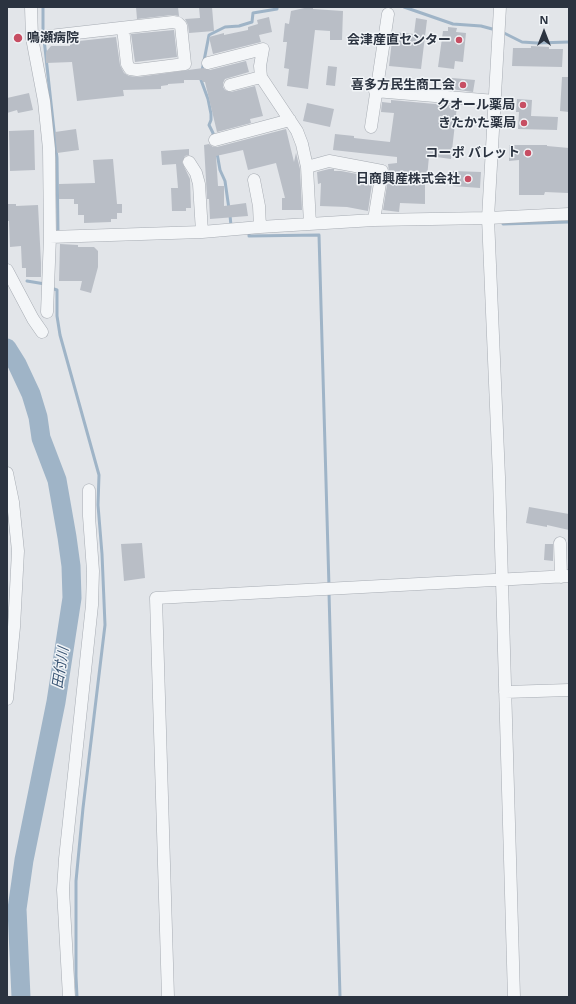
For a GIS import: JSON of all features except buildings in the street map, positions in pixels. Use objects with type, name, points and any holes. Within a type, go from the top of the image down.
[{"type":"street","points":[[32,7],[32,38],[44,101],[50,149],[50,237],[47,312]]},
{"type":"street","points":[[500,7],[488,218],[502,580],[514,997]]},
{"type":"street","points":[[371,127],[375,91],[388,14]]},
{"type":"street","points":[[32,38],[173,22],[178,23],[181,26],[185,64],[136,70],[130,69],[127,64],[123,28]]},
{"type":"street","points":[[208,63],[263,49],[260,66],[262,77],[297,131],[302,144],[307,167],[310,224]]},
{"type":"street","points":[[230,85],[262,77]]},
{"type":"street","points":[[375,91],[495,101]]},
{"type":"street","points":[[215,140],[290,120]]},
{"type":"street","points":[[307,167],[329,161],[382,171],[374,220]]},
{"type":"street","points":[[189,162],[196,173],[202,232]]},
{"type":"street","points":[[254,180],[259,206],[260,227]]},
{"type":"street","points":[[50,237],[202,232],[374,220],[488,218],[569,214]]},
{"type":"street","points":[[7,270],[33,319],[42,332]]},
{"type":"street","points":[[7,473],[18,551],[14,627],[7,699]]},
{"type":"street","points":[[69,997],[63,890],[64,859],[92,605],[93,571],[89,516],[89,490]]},
{"type":"street","points":[[168,997],[156,598],[565,577],[560,543]]},
{"type":"street","points":[[505,692],[569,690]]},
{"type":"waterway","points":[[43,7],[43,33]]},
{"type":"waterway","points":[[202,71],[209,35],[225,27],[239,26],[252,22],[253,13],[277,9],[277,7]]},
{"type":"waterway","points":[[404,7],[453,24],[481,26],[496,30]]},
{"type":"waterway","points":[[502,32],[522,42],[569,42]]},
{"type":"waterway","points":[[44,39],[57,158],[59,233]]},
{"type":"waterway","points":[[201,77],[211,114],[209,125],[213,133],[213,138]]},
{"type":"waterway","points":[[217,153],[220,170],[225,181],[229,209]]},
{"type":"waterway","points":[[230,215],[231,226]]},
{"type":"waterway","points":[[503,224],[569,222]]},
{"type":"waterway","points":[[249,231],[249,236],[319,235],[329,587]]},
{"type":"waterway","points":[[27,281],[45,284]]},
{"type":"waterway","points":[[51,288],[57,290],[57,316],[60,335],[99,475],[98,505],[105,625],[83,808],[76,881],[77,997]]},
{"type":"waterway","name":"田付川","points":[[7,348],[17,364],[31,394],[38,417],[41,438],[57,480],[71,566],[72,598],[56,702],[24,860],[17,909],[21,997]]},
{"type":"waterway","points":[[329,593],[340,997]]},
{"type":"place","name":"鳴瀬病院","points":[[18,38]]},
{"type":"place","name":"会津産直センター","points":[[459,40]]},
{"type":"place","name":"喜多方民生商工会","points":[[463,85]]},
{"type":"place","name":"クオール薬局","points":[[523,105]]},
{"type":"place","name":"きたかた薬局","points":[[524,123]]},
{"type":"place","name":"コーポ バレット","points":[[528,153]]},
{"type":"place","name":"日商興産株式会社","points":[[468,179]]}]
